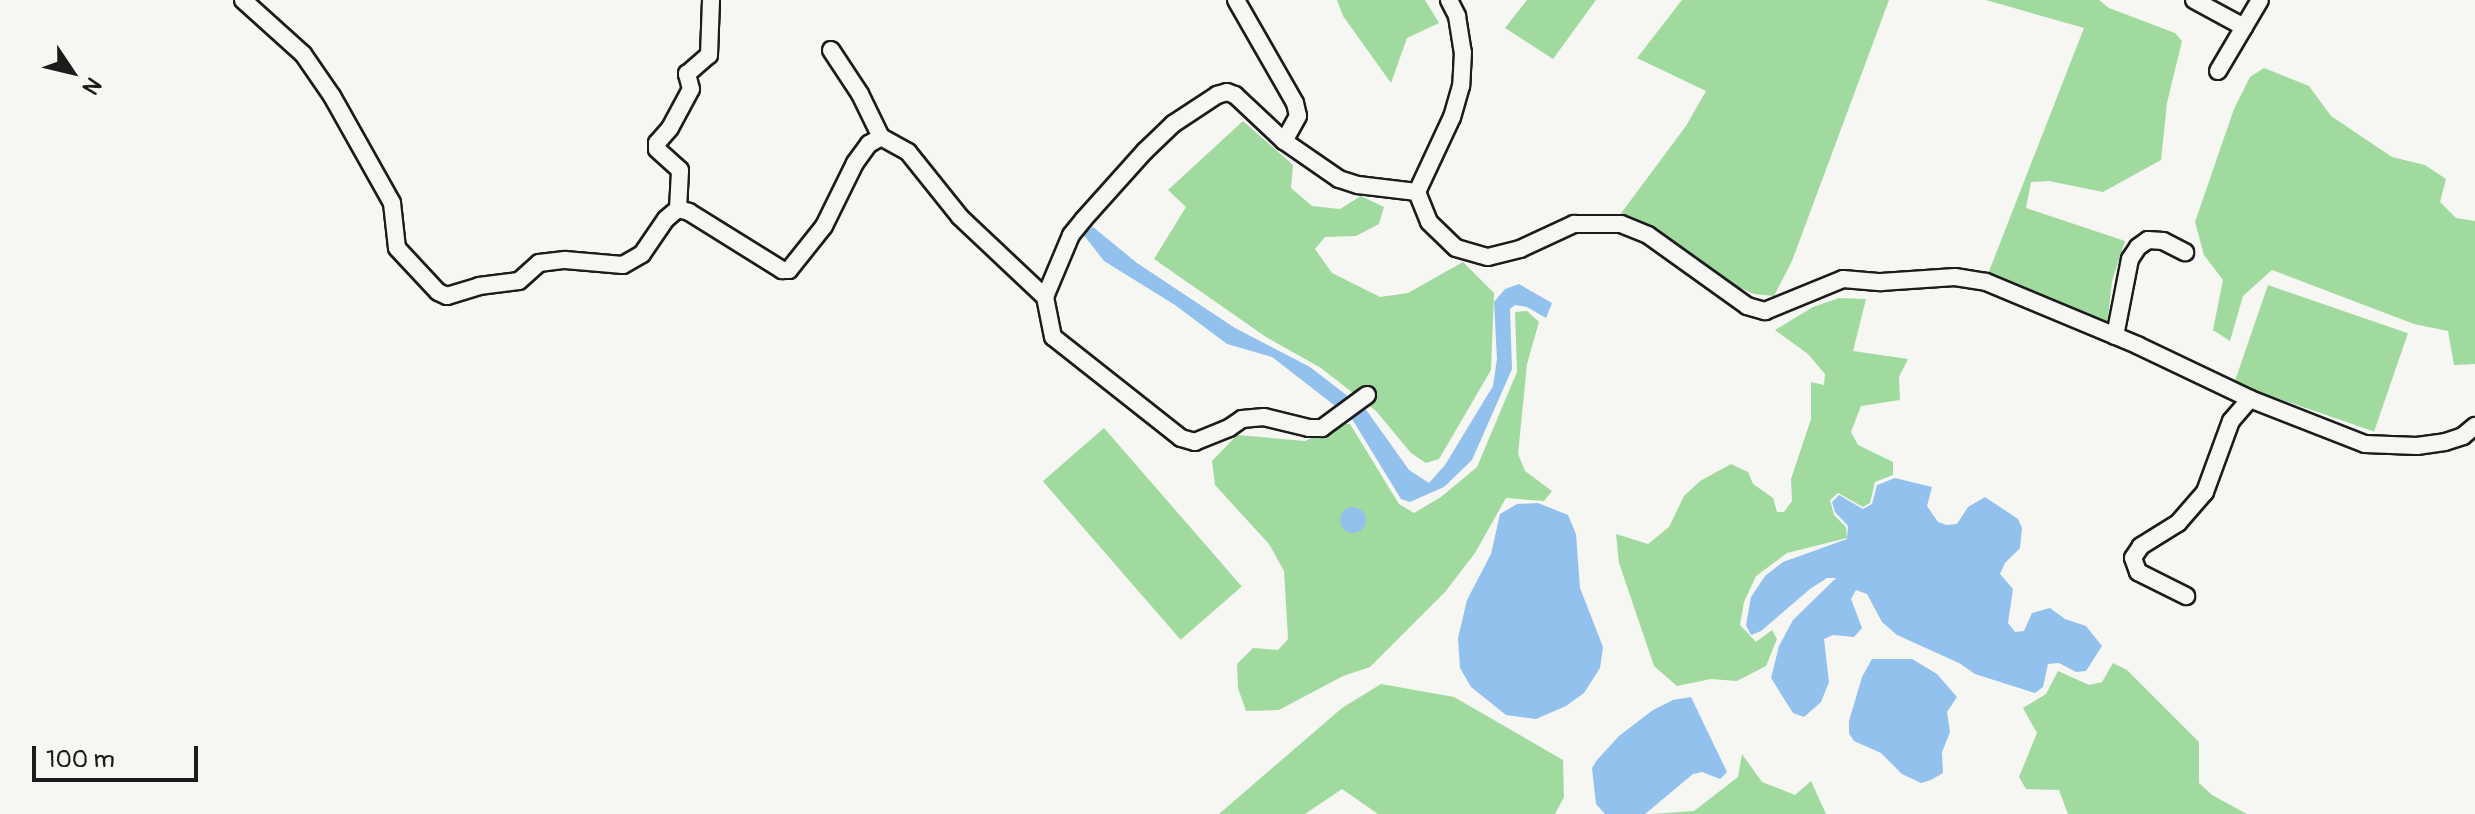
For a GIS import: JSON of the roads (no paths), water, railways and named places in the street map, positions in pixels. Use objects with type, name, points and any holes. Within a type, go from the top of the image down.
[{"type":"street","points":[[243,0],[303,54],[332,96],[392,203],[397,248],[438,292],[447,296],[479,286],[510,284],[539,263],[565,260],[623,265],[642,254],[666,219],[678,209],[680,170],[657,149],[657,143],[670,128],[691,89],[687,74],[709,55],[711,0]]},
{"type":"street","points":[[1236,0],[1295,103],[1298,116],[1284,141]]},
{"type":"street","points":[[1449,0],[1457,16],[1463,52],[1461,86],[1452,117],[1417,192],[1429,222],[1456,248],[1488,257],[1520,249],[1574,224],[1621,224],[1648,235],[1747,306],[1765,311],[1843,279],[1881,282],[1955,277],[1986,282],[2340,437],[2377,445],[2445,442],[2463,436],[2475,426]]},
{"type":"street","points":[[2194,0],[2244,27]]},
{"type":"street","points":[[2218,71],[2260,0]]},
{"type":"street","points":[[831,50],[860,94],[881,137],[908,152],[960,217],[1045,297]]},
{"type":"street","points":[[1367,395],[1322,428],[1264,417],[1242,419],[1195,442],[1181,438],[1053,337],[1045,297],[1067,245],[1083,220],[1173,124],[1217,95],[1227,92],[1235,95],[1284,141],[1339,179],[1358,185],[1417,192]]},
{"type":"street","points":[[678,209],[689,212],[782,270],[789,270],[824,226],[855,163],[869,144],[881,137]]},
{"type":"street","points":[[2115,336],[2130,259],[2138,247],[2148,240],[2163,241],[2185,252]]},
{"type":"street","points":[[2186,596],[2138,572],[2133,558],[2141,546],[2178,523],[2205,492],[2231,421],[2250,399]]},
{"type":"water","points":[[1093,227],[1137,263],[1235,328],[1310,367],[1367,411],[1409,470],[1429,483],[1445,465],[1493,386],[1497,359],[1494,302],[1505,289],[1519,284],[1552,303],[1546,318],[1527,307],[1515,305],[1510,309],[1512,369],[1472,460],[1444,487],[1410,502],[1401,499],[1352,419],[1272,357],[1227,344],[1175,305],[1104,261],[1083,234]]},
{"type":"water","points":[[1895,478],[1932,487],[1927,506],[1938,522],[1947,525],[1957,524],[1968,507],[1985,497],[2018,519],[2022,528],[2020,548],[2005,563],[2000,574],[2013,589],[2008,623],[2015,632],[2024,631],[2032,613],[2050,608],[2065,619],[2086,626],[2102,646],[2086,671],[2076,672],[2059,663],[2048,664],[2043,687],[2035,693],[1975,674],[1959,663],[1897,635],[1882,622],[1867,594],[1856,590],[1851,599],[1862,628],[1854,637],[1833,635],[1824,639],[1829,682],[1821,702],[1804,717],[1793,713],[1771,678],[1779,646],[1793,620],[1836,578],[1827,578],[1810,589],[1761,631],[1751,635],[1746,625],[1751,597],[1765,576],[1783,562],[1847,539],[1848,526],[1835,512],[1832,502],[1839,495],[1863,509],[1872,504],[1877,485]]},
{"type":"water","points":[[1538,503],[1568,515],[1576,534],[1580,588],[1603,647],[1600,668],[1584,693],[1566,706],[1536,719],[1506,715],[1471,687],[1460,668],[1458,638],[1467,600],[1491,554],[1500,514],[1517,504]]},
{"type":"water","points":[[1353,507],[1362,511],[1366,520],[1362,529],[1353,533],[1344,529],[1340,520],[1344,511]]},
{"type":"water","points":[[1872,659],[1912,659],[1937,674],[1957,697],[1947,712],[1950,732],[1942,752],[1943,773],[1931,780],[1921,783],[1902,774],[1881,753],[1854,741],[1849,733],[1849,721],[1862,677]]},
{"type":"water","points":[[1691,697],[1727,772],[1720,779],[1702,772],[1693,774],[1645,814],[1605,814],[1596,804],[1592,768],[1597,760],[1619,736],[1653,710],[1673,700]]}]
